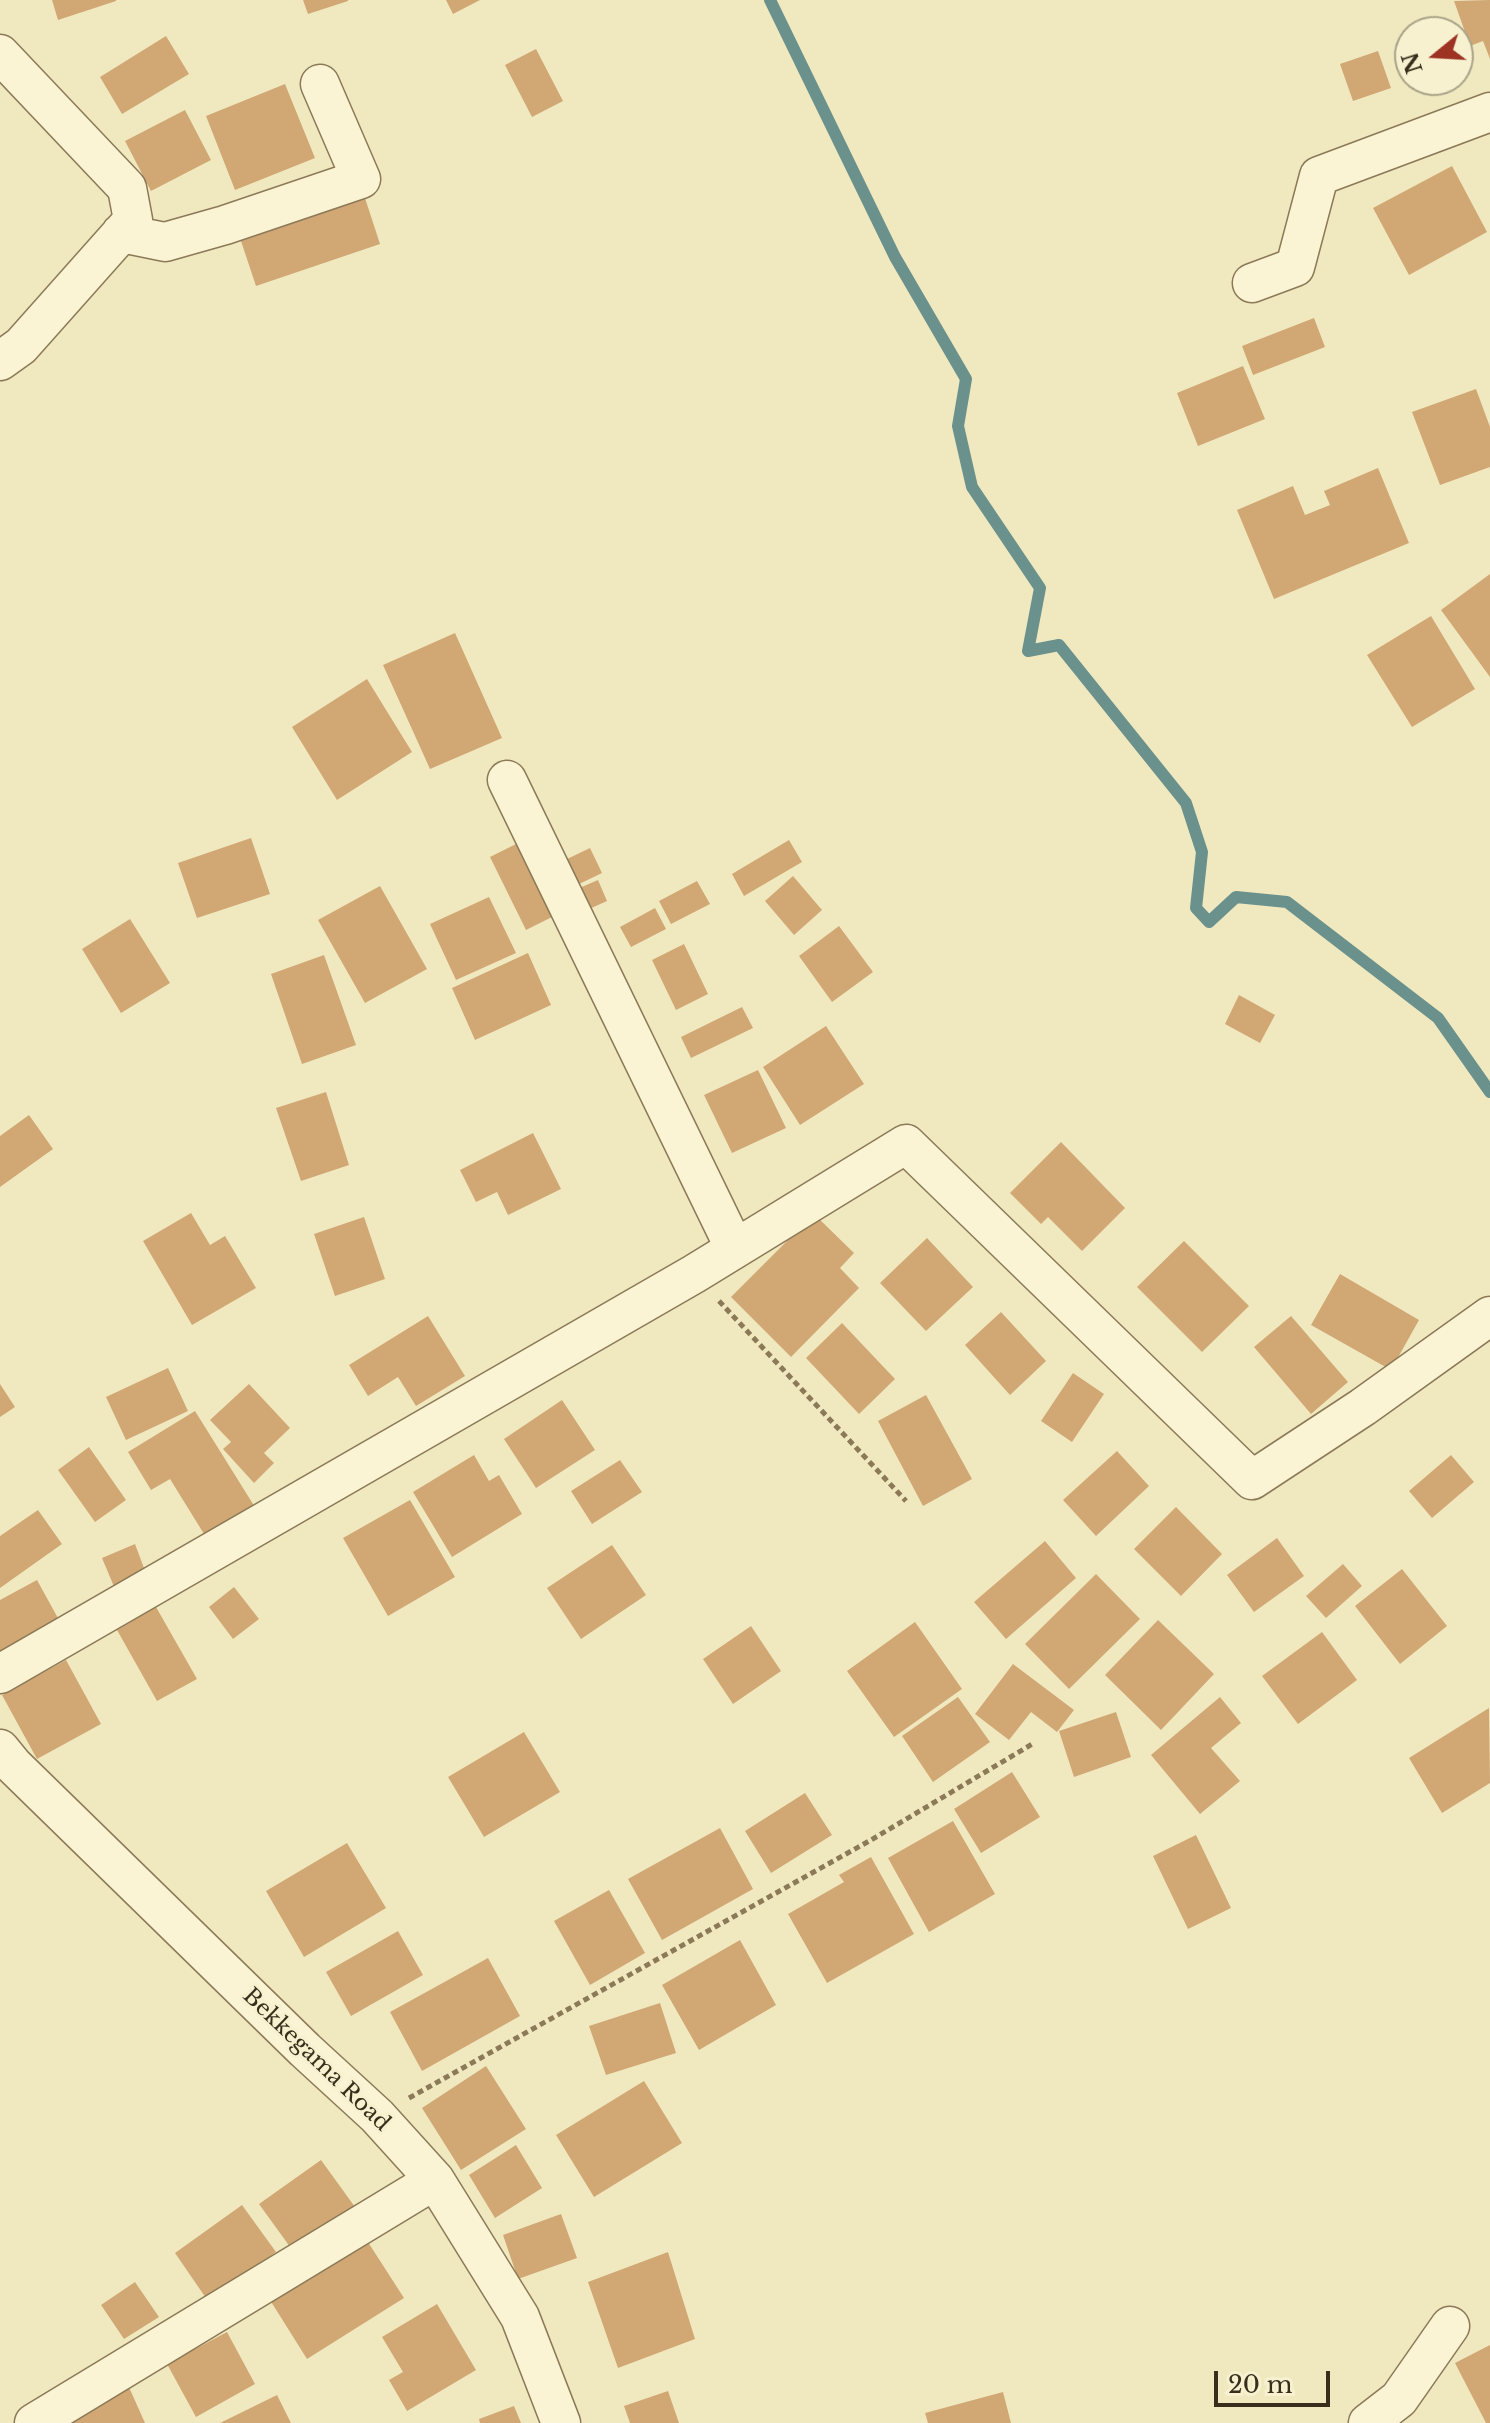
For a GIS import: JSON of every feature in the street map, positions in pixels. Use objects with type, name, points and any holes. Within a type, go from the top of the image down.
[{"type":"street","points":[[0,54],[127,188],[133,220],[21,346],[0,361]]},
{"type":"street","points":[[121,233],[165,242],[361,179],[320,84]]},
{"type":"street","points":[[1252,283],[1295,267],[1319,176],[1490,112]]},
{"type":"street","points":[[507,780],[735,1249]]},
{"type":"street","points":[[0,1674],[694,1274],[906,1144],[1252,1480],[1363,1407],[1490,1316]]},
{"type":"street","name":"Bekkegama Road","points":[[0,1749],[294,2040],[377,2116],[435,2180],[520,2317],[561,2423]]},
{"type":"street","points":[[34,2423],[435,2180]]},
{"type":"street","points":[[1368,2423],[1399,2399],[1450,2326]]},
{"type":"path","points":[[694,1274],[906,1501]]},
{"type":"path","points":[[377,2116],[871,1840],[1034,1743]]},
{"type":"building","points":[[52,0],[116,0],[116,1],[58,20]]},
{"type":"building","points":[[303,0],[348,0],[348,1],[308,14]]},
{"type":"building","points":[[446,0],[480,0],[453,14]]},
{"type":"building","points":[[1490,0],[1490,59],[1483,41],[1474,44],[1474,16],[1459,16],[1454,1]]},
{"type":"building","points":[[166,36],[189,74],[122,114],[100,77]]},
{"type":"building","points":[[536,49],[563,101],[532,117],[505,65]]},
{"type":"building","points":[[1378,51],[1391,88],[1353,101],[1340,64]]},
{"type":"building","points":[[285,84],[315,158],[235,190],[206,116]]},
{"type":"building","points":[[185,110],[211,160],[151,191],[125,141]]},
{"type":"building","points":[[1452,166],[1487,232],[1409,275],[1373,208]]},
{"type":"building","points":[[365,198],[380,244],[256,286],[241,241]]},
{"type":"building","points":[[1314,318],[1325,347],[1253,375],[1242,346]]},
{"type":"building","points":[[1243,366],[1265,419],[1198,446],[1177,393]]},
{"type":"building","points":[[1476,389],[1490,427],[1490,467],[1440,485],[1412,412]]},
{"type":"building","points":[[1378,468],[1409,543],[1274,599],[1237,510],[1293,486],[1305,515],[1330,505],[1324,491]]},
{"type":"building","points":[[1490,574],[1490,677],[1441,610]]},
{"type":"building","points":[[1431,616],[1475,689],[1412,727],[1367,655]]},
{"type":"building","points":[[455,633],[502,738],[430,769],[383,665]]},
{"type":"building","points":[[367,679],[412,752],[337,800],[292,727]]},
{"type":"building","points":[[251,838],[270,894],[197,918],[178,863]]},
{"type":"building","points":[[789,840],[802,862],[744,896],[732,874]]},
{"type":"building","points":[[522,841],[558,914],[526,930],[490,857]]},
{"type":"building","points":[[590,848],[602,873],[575,886],[563,861]]},
{"type":"building","points":[[793,876],[822,910],[794,935],[765,901]]},
{"type":"building","points":[[598,880],[607,901],[587,910],[577,889]]},
{"type":"building","points":[[697,881],[710,904],[671,924],[659,901]]},
{"type":"building","points":[[380,886],[427,969],[365,1003],[318,920]]},
{"type":"building","points":[[489,897],[516,953],[456,980],[430,924]]},
{"type":"building","points":[[655,908],[666,929],[631,947],[620,927]]},
{"type":"building","points":[[130,919],[170,983],[121,1013],[82,949]]},
{"type":"building","points":[[839,926],[873,972],[832,1002],[799,956]]},
{"type":"building","points":[[684,944],[708,994],[676,1010],[652,960]]},
{"type":"building","points":[[528,953],[551,1005],[475,1040],[452,988]]},
{"type":"building","points":[[324,955],[356,1045],[302,1064],[271,974]]},
{"type":"building","points":[[1239,995],[1275,1015],[1260,1043],[1225,1024]]},
{"type":"building","points":[[742,1007],[753,1028],[691,1058],[681,1037]]},
{"type":"building","points":[[826,1026],[864,1084],[800,1125],[763,1067]]},
{"type":"building","points":[[758,1070],[786,1128],[732,1153],[704,1095]]},
{"type":"building","points":[[326,1092],[349,1165],[301,1181],[276,1108]]},
{"type":"building","points":[[29,1115],[53,1149],[0,1187],[0,1136]]},
{"type":"building","points":[[533,1133],[561,1189],[508,1215],[497,1192],[476,1202],[460,1170]]},
{"type":"building","points":[[1061,1142],[1125,1208],[1082,1251],[1048,1217],[1041,1224],[1010,1193]]},
{"type":"building","points":[[191,1213],[210,1245],[225,1236],[256,1288],[192,1325],[143,1241]]},
{"type":"building","points":[[814,1214],[854,1253],[840,1268],[859,1288],[791,1357],[731,1297]]},
{"type":"building","points":[[364,1217],[385,1279],[335,1296],[314,1234]]},
{"type":"building","points":[[927,1238],[973,1287],[926,1331],[880,1283]]},
{"type":"building","points":[[1184,1241],[1249,1306],[1202,1352],[1137,1287]]},
{"type":"building","points":[[1340,1274],[1419,1320],[1391,1370],[1311,1325]]},
{"type":"building","points":[[1001,1312],[1046,1361],[1010,1395],[965,1345]]},
{"type":"building","points":[[428,1316],[465,1376],[416,1406],[398,1377],[368,1396],[349,1365]]},
{"type":"building","points":[[1291,1316],[1348,1382],[1311,1414],[1254,1347]]},
{"type":"building","points":[[842,1323],[895,1379],[859,1414],[806,1358]]},
{"type":"building","points":[[168,1368],[188,1411],[126,1440],[106,1397]]},
{"type":"building","points":[[1073,1373],[1104,1394],[1072,1442],[1041,1421]]},
{"type":"building","points":[[0,1384],[15,1407],[0,1417]]},
{"type":"building","points":[[249,1384],[290,1428],[264,1453],[274,1463],[254,1483],[223,1449],[231,1442],[210,1420]]},
{"type":"building","points":[[926,1395],[972,1479],[923,1506],[878,1421]]},
{"type":"building","points":[[562,1400],[595,1450],[536,1488],[504,1439]]},
{"type":"building","points":[[195,1411],[258,1512],[209,1542],[170,1479],[151,1490],[128,1452]]},
{"type":"building","points":[[89,1447],[126,1500],[95,1522],[58,1470]]},
{"type":"building","points":[[1117,1451],[1149,1486],[1096,1536],[1063,1500]]},
{"type":"building","points":[[474,1455],[489,1481],[499,1475],[522,1514],[452,1557],[413,1492]]},
{"type":"building","points":[[1451,1455],[1474,1482],[1432,1518],[1409,1491]]},
{"type":"building","points":[[620,1460],[642,1492],[592,1524],[571,1491]]},
{"type":"building","points":[[410,1500],[455,1577],[388,1616],[343,1538]]},
{"type":"building","points":[[1176,1507],[1222,1554],[1181,1596],[1134,1549]]},
{"type":"building","points":[[38,1510],[62,1544],[0,1588],[0,1536]]},
{"type":"building","points":[[1277,1538],[1304,1576],[1254,1612],[1227,1575]]},
{"type":"building","points":[[1045,1541],[1076,1578],[1006,1639],[974,1602]]},
{"type":"building","points":[[135,1544],[147,1576],[115,1589],[102,1558]]},
{"type":"building","points":[[612,1545],[646,1595],[581,1639],[547,1588]]},
{"type":"building","points":[[1343,1564],[1362,1586],[1326,1618],[1306,1596]]},
{"type":"building","points":[[1402,1569],[1447,1626],[1400,1664],[1355,1606]]},
{"type":"building","points":[[1096,1574],[1140,1619],[1069,1689],[1025,1644]]},
{"type":"building","points":[[37,1580],[59,1620],[0,1653],[0,1600]]},
{"type":"building","points":[[234,1587],[259,1619],[233,1639],[209,1607]]},
{"type":"building","points":[[156,1607],[197,1679],[157,1701],[117,1630]]},
{"type":"building","points":[[1158,1620],[1214,1674],[1161,1730],[1105,1675]]},
{"type":"building","points":[[915,1622],[962,1689],[894,1737],[847,1671]]},
{"type":"building","points":[[751,1626],[781,1671],[733,1704],[703,1659]]},
{"type":"building","points":[[1322,1632],[1357,1680],[1298,1724],[1262,1676]]},
{"type":"building","points":[[66,1660],[101,1724],[37,1759],[2,1695]]},
{"type":"building","points":[[1013,1664],[1074,1710],[1057,1732],[1031,1712],[1009,1740],[975,1714]]},
{"type":"building","points":[[958,1697],[990,1742],[933,1782],[902,1736]]},
{"type":"building","points":[[1220,1697],[1241,1723],[1211,1748],[1240,1781],[1200,1814],[1151,1755]]},
{"type":"building","points":[[1489,1708],[1490,1783],[1442,1813],[1409,1758]]},
{"type":"building","points":[[1116,1712],[1131,1757],[1074,1777],[1059,1731]]},
{"type":"building","points":[[524,1732],[560,1792],[484,1837],[448,1777]]},
{"type":"building","points":[[1012,1772],[1040,1817],[981,1853],[954,1809]]},
{"type":"building","points":[[805,1793],[832,1835],[771,1873],[745,1831]]},
{"type":"building","points":[[953,1821],[995,1894],[929,1932],[888,1858]]},
{"type":"building","points":[[720,1828],[753,1889],[662,1940],[628,1879]]},
{"type":"building","points":[[1196,1835],[1231,1908],[1188,1929],[1153,1856]]},
{"type":"building","points":[[347,1843],[386,1908],[304,1957],[266,1891]]},
{"type":"building","points":[[871,1857],[914,1934],[827,1983],[788,1914],[844,1882],[839,1875]]},
{"type":"building","points":[[609,1890],[645,1953],[590,1985],[554,1921]]},
{"type":"building","points":[[398,1931],[423,1975],[351,2016],[326,1972]]},
{"type":"building","points":[[740,1940],[776,2005],[699,2050],[662,1985]]},
{"type":"building","points":[[488,1958],[520,2016],[422,2071],[390,2012]]},
{"type":"building","points":[[660,2003],[676,2053],[606,2075],[589,2026]]},
{"type":"building","points":[[486,2066],[526,2129],[461,2170],[422,2108]]},
{"type":"building","points":[[644,2081],[682,2143],[594,2197],[556,2135]]},
{"type":"building","points":[[516,2145],[542,2188],[495,2218],[469,2175]]},
{"type":"building","points":[[321,2160],[355,2207],[293,2251],[259,2204]]},
{"type":"building","points":[[242,2205],[276,2252],[208,2301],[175,2253]]},
{"type":"building","points":[[561,2214],[577,2258],[518,2279],[503,2235]]},
{"type":"building","points":[[366,2239],[404,2298],[307,2359],[270,2300]]},
{"type":"building","points":[[668,2252],[695,2339],[618,2368],[588,2282]]},
{"type":"building","points":[[135,2282],[159,2317],[124,2339],[101,2305]]},
{"type":"building","points":[[437,2304],[476,2370],[407,2411],[389,2380],[403,2372],[382,2337]]},
{"type":"building","points":[[227,2332],[255,2384],[196,2417],[167,2364]]},
{"type":"building","points":[[1490,2345],[1490,2423],[1486,2423],[1455,2363]]},
{"type":"building","points":[[128,2385],[145,2423],[46,2423]]},
{"type":"building","points":[[668,2391],[679,2423],[630,2423],[624,2406]]},
{"type":"building","points":[[1003,2392],[1011,2423],[928,2423],[925,2413]]},
{"type":"building","points":[[277,2395],[291,2423],[220,2423]]},
{"type":"building","points":[[514,2406],[521,2423],[480,2423],[479,2419]]},
{"type":"waterway","points":[[770,0],[895,257],[966,379],[958,426],[972,487],[1040,588],[1028,651],[1059,645],[1186,803],[1202,852],[1196,908],[1209,922],[1236,897],[1287,902],[1438,1018],[1490,1092]]}]
